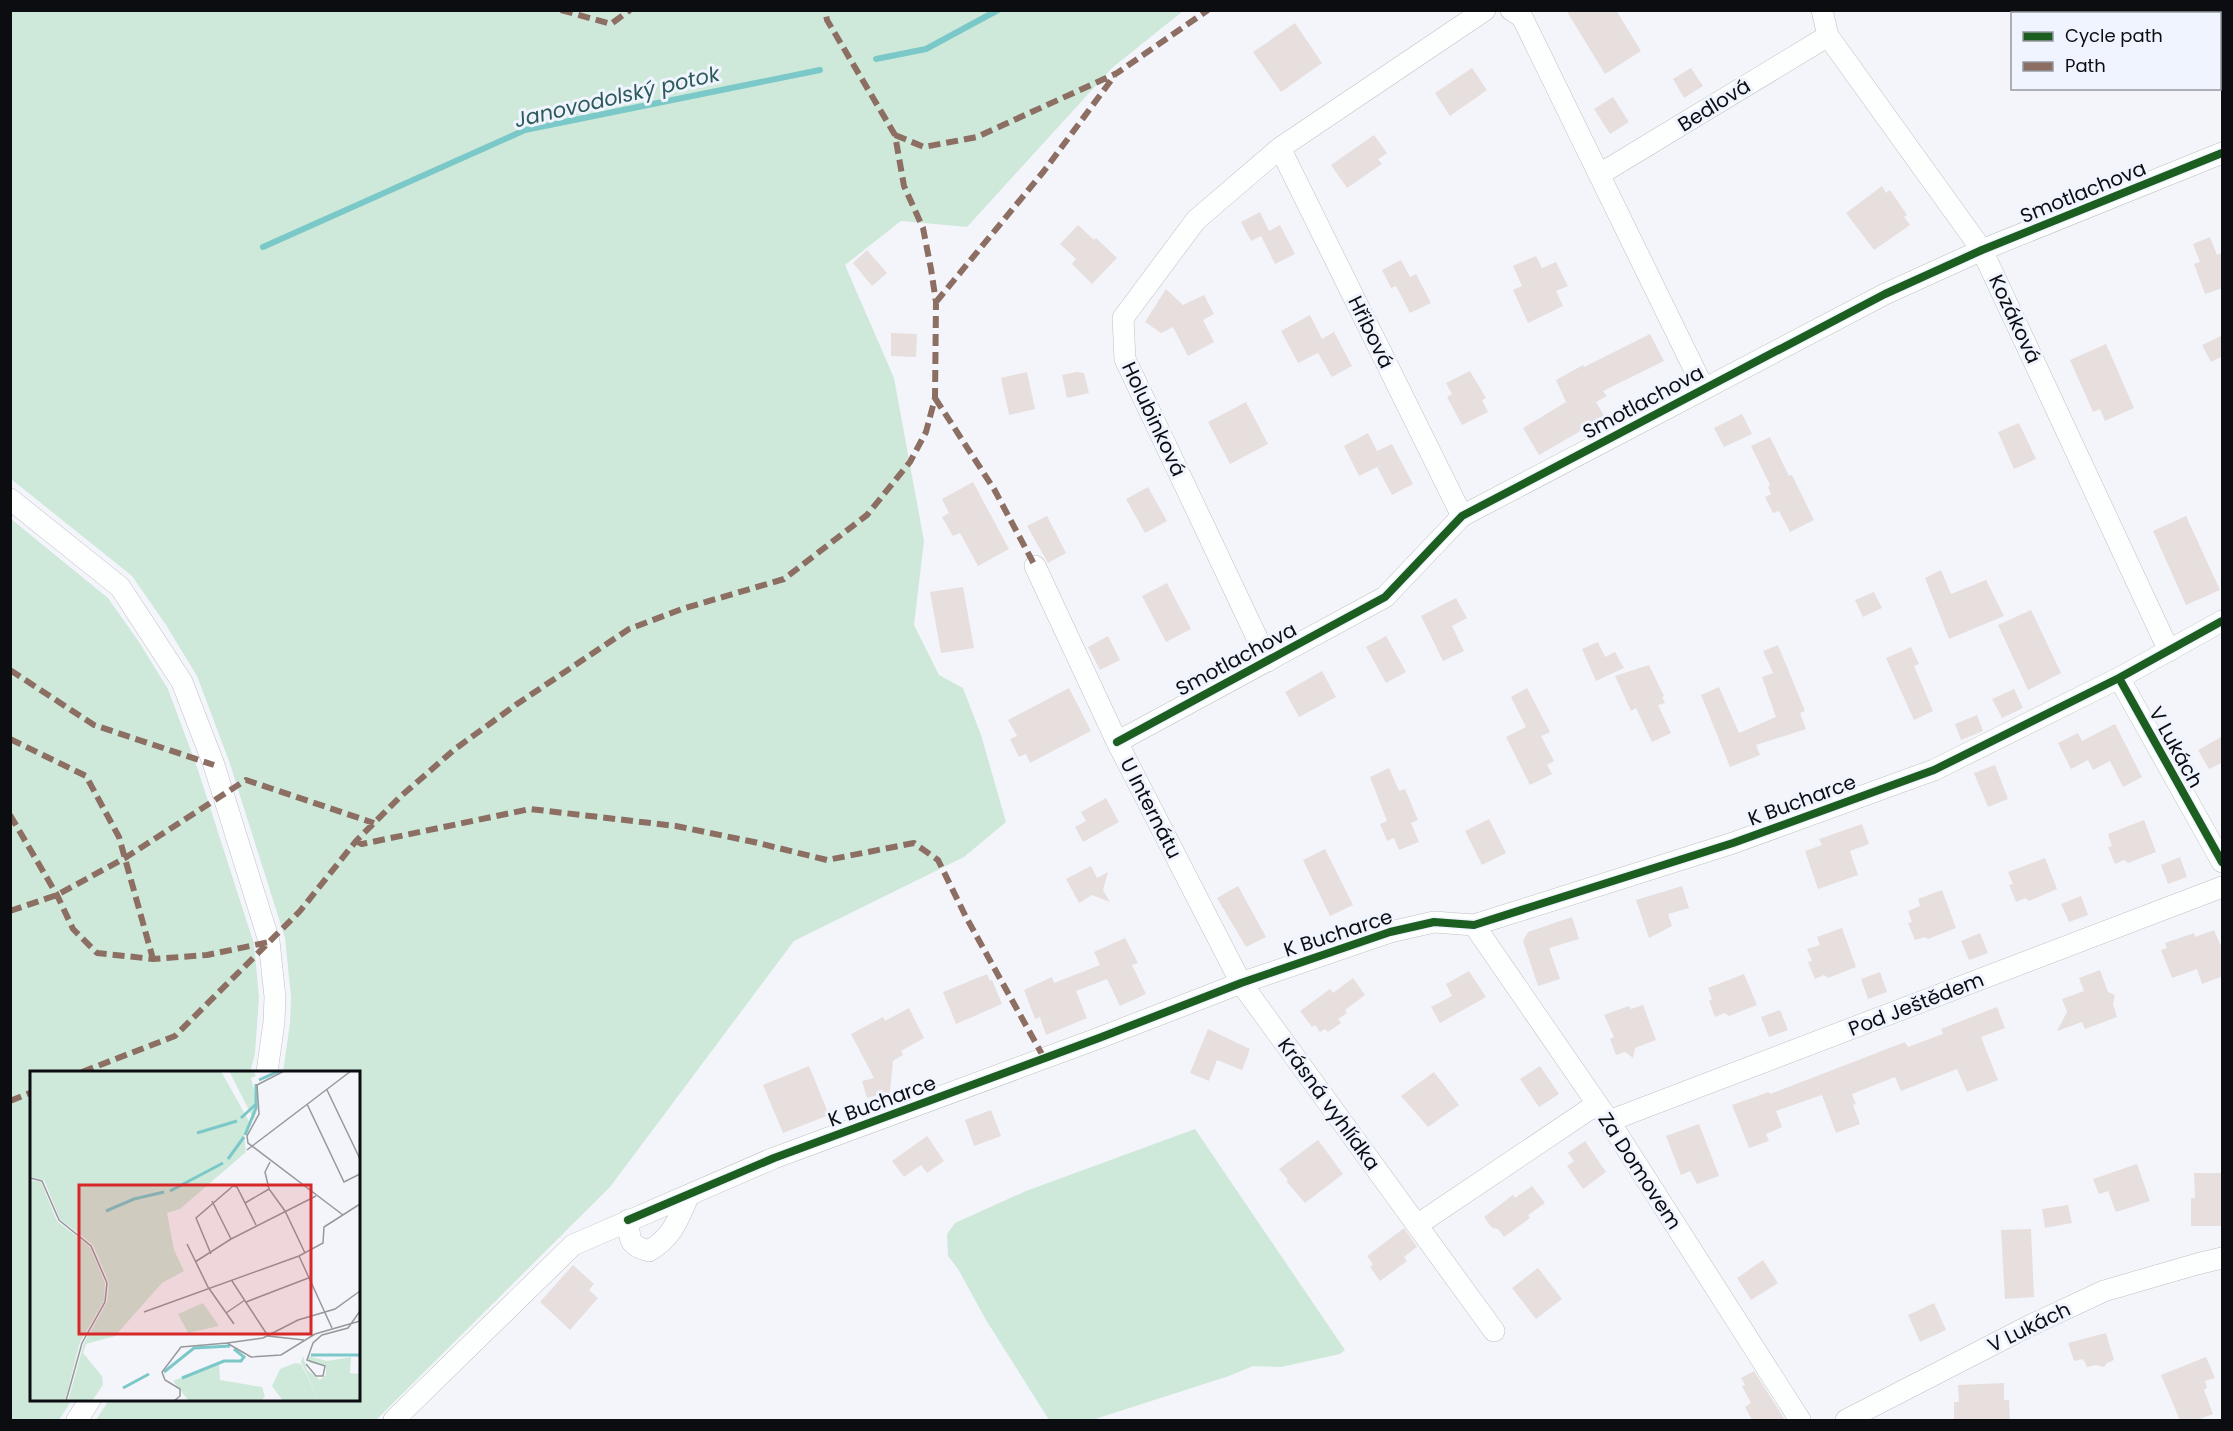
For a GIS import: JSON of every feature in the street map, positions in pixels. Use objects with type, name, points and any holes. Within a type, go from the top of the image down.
[{"type":"street","points":[[1280,148],[1485,10]]},
{"type":"street","points":[[1511,10],[1522,17],[1704,388]]},
{"type":"street","name":"Kozáková","points":[[1822,10],[1828,36],[1982,250],[2169,651]]},
{"type":"street","name":"Bedlová","points":[[1600,174],[1828,36]]},
{"type":"street","name":"Hřibová","points":[[1280,148],[1462,516]]},
{"type":"street","name":"Holubinková","points":[[1268,661],[1125,359],[1123,318],[1196,220],[1280,148]]},
{"type":"street","name":"Smotlachova","points":[[1117,741],[1385,597],[1462,516],[1885,294],[1982,250],[2223,153]]},
{"type":"street","points":[[10,499],[120,587],[182,682],[220,786],[270,941],[275,997],[273,1034],[267,1071]]},
{"type":"street","name":"U Internátu","points":[[1035,566],[1117,741],[1241,983]]},
{"type":"street","name":"K Bucharce","points":[[394,1420],[573,1245],[628,1220],[774,1158],[1241,983],[1390,932],[1434,922],[1474,925],[1733,843],[1934,770],[2119,678],[2223,621]]},
{"type":"street","name":"V Lukách","points":[[2119,678],[2223,862]]},
{"type":"street","name":"Pod Ještědem","points":[[1603,1112],[2223,886]]},
{"type":"street","name":"Za Domovem","points":[[1474,925],[1603,1112],[1800,1420]]},
{"type":"street","name":"Krásná vyhlídka","points":[[1241,983],[1494,1331]]},
{"type":"street","points":[[1417,1225],[1603,1112]]},
{"type":"street","points":[[628,1220],[630,1239],[635,1247],[649,1251],[663,1243],[689,1195]]},
{"type":"street","name":"V Lukách","points":[[1846,1420],[2029,1326],[2104,1291],[2223,1258]]},
{"type":"street","points":[[77,1420],[89,1401]]},
{"type":"green space","points":[[10,11],[1183,11],[1112,68],[967,227],[901,221],[845,265],[894,378],[924,541],[914,625],[939,675],[963,688],[981,735],[1006,822],[964,857],[794,941],[610,1187],[376,1420],[96,1420],[108,1401],[360,1401],[360,1071],[283,1071],[291,997],[285,938],[229,761],[197,676],[166,625],[132,576],[11,479]]},
{"type":"green space","points":[[11,519],[108,598],[168,689],[198,770],[254,944],[259,997],[255,1054],[250,1071],[30,1071],[30,1401],[71,1401],[59,1420],[11,1420]]},
{"type":"green space","points":[[1195,1129],[1345,1350],[1340,1354],[1281,1367],[1253,1366],[1229,1376],[1092,1420],[1049,1420],[948,1256],[947,1234],[955,1223],[1026,1191]]},
{"type":"building","points":[[1566,10],[1616,10],[1641,51],[1605,74]]},
{"type":"building","points":[[1295,23],[1322,63],[1281,92],[1253,52]]},
{"type":"building","points":[[1472,68],[1487,90],[1450,116],[1435,93]]},
{"type":"building","points":[[1691,68],[1703,86],[1684,98],[1673,79]]},
{"type":"building","points":[[1613,97],[1629,122],[1610,134],[1594,109]]},
{"type":"building","points":[[1374,135],[1387,153],[1378,159],[1382,164],[1347,188],[1331,165]]},
{"type":"building","points":[[1882,186],[1886,193],[1890,190],[1907,215],[1904,217],[1910,225],[1874,250],[1846,213]]},
{"type":"building","points":[[1260,212],[1269,231],[1280,225],[1295,254],[1275,264],[1261,236],[1251,241],[1241,222]]},
{"type":"building","points":[[1078,225],[1117,258],[1092,284],[1072,264],[1076,259],[1060,244]]},
{"type":"building","points":[[2210,237],[2217,255],[2223,253],[2223,288],[2205,294],[2194,264],[2200,262],[2193,244]]},
{"type":"building","points":[[867,250],[887,273],[872,286],[853,263]]},
{"type":"building","points":[[1536,256],[1542,268],[1556,262],[1568,286],[1556,291],[1563,306],[1528,323],[1513,290],[1522,286],[1513,266]]},
{"type":"building","points":[[1401,260],[1410,277],[1416,274],[1431,303],[1410,313],[1396,286],[1391,288],[1382,270]]},
{"type":"building","points":[[1166,289],[1183,305],[1204,295],[1214,314],[1203,320],[1214,342],[1188,356],[1173,327],[1161,333],[1145,322]]},
{"type":"building","points":[[1310,315],[1322,339],[1334,332],[1352,366],[1332,377],[1318,353],[1298,363],[1281,331]]},
{"type":"building","points":[[891,333],[917,334],[916,357],[891,356]]},
{"type":"building","points":[[1650,334],[1664,361],[1603,391],[1607,396],[1596,402],[1606,419],[1539,455],[1523,428],[1566,402],[1556,380]]},
{"type":"building","points":[[2223,335],[2223,356],[2211,362],[2202,345]]},
{"type":"building","points":[[2106,344],[2134,408],[2105,421],[2100,409],[2093,412],[2070,360]]},
{"type":"building","points":[[1470,371],[1486,398],[1482,400],[1488,412],[1462,425],[1447,397],[1452,394],[1446,383]]},
{"type":"building","points":[[1027,372],[1035,409],[1009,415],[1001,378]]},
{"type":"building","points":[[1084,373],[1089,393],[1067,398],[1062,375]]},
{"type":"building","points":[[1246,402],[1268,444],[1230,464],[1208,422]]},
{"type":"building","points":[[1742,414],[1752,434],[1724,447],[1714,428]]},
{"type":"building","points":[[2019,423],[2036,459],[2014,469],[1998,432]]},
{"type":"building","points":[[1368,433],[1377,451],[1392,444],[1413,484],[1392,495],[1377,467],[1359,476],[1344,446]]},
{"type":"building","points":[[1770,437],[1814,520],[1790,532],[1779,511],[1773,513],[1765,497],[1771,494],[1768,487],[1770,485],[1751,446]]},
{"type":"building","points":[[973,482],[1009,549],[978,566],[960,533],[953,536],[942,517],[949,513],[942,499]]},
{"type":"building","points":[[1148,487],[1167,521],[1145,533],[1126,499]]},
{"type":"building","points":[[1047,516],[1066,553],[1048,563],[1027,526]]},
{"type":"building","points":[[2186,516],[2220,590],[2186,605],[2153,531]]},
{"type":"building","points":[[1941,570],[1951,594],[1986,580],[2004,616],[1949,639],[1925,578]]},
{"type":"building","points":[[1167,583],[1191,629],[1166,642],[1142,596]]},
{"type":"building","points":[[963,587],[974,648],[941,653],[930,592]]},
{"type":"building","points":[[1874,592],[1882,608],[1863,617],[1855,600]]},
{"type":"building","points":[[1456,598],[1467,618],[1452,626],[1464,651],[1443,661],[1421,616]]},
{"type":"building","points":[[2031,610],[2061,673],[2028,690],[1998,625]]},
{"type":"building","points":[[1108,636],[1120,660],[1100,670],[1088,647]]},
{"type":"building","points":[[1386,636],[1406,672],[1386,683],[1366,647]]},
{"type":"building","points":[[1598,642],[1605,657],[1615,652],[1624,668],[1596,681],[1582,649]]},
{"type":"building","points":[[1778,645],[1805,711],[1800,713],[1806,729],[1756,745],[1760,755],[1730,767],[1701,695],[1719,687],[1739,733],[1776,717],[1762,677],[1773,673],[1763,651]]},
{"type":"building","points":[[1911,647],[1919,664],[1914,666],[1933,711],[1914,720],[1886,658]]},
{"type":"building","points":[[1649,665],[1664,696],[1662,697],[1665,703],[1658,705],[1671,733],[1652,742],[1636,708],[1631,711],[1615,676]]},
{"type":"building","points":[[1322,671],[1336,697],[1299,717],[1285,692]]},
{"type":"building","points":[[1069,688],[1091,731],[1030,763],[1026,754],[1019,757],[1010,739],[1017,736],[1008,720]]},
{"type":"building","points":[[1527,688],[1550,732],[1541,736],[1554,761],[1547,765],[1552,774],[1530,785],[1506,737],[1526,727],[1511,697]]},
{"type":"building","points":[[2014,689],[2023,708],[2002,718],[1992,699]]},
{"type":"building","points":[[1977,715],[1983,731],[1961,740],[1955,724]]},
{"type":"building","points":[[2115,724],[2142,777],[2123,787],[2110,761],[2093,770],[2088,760],[2071,769],[2058,743],[2078,733],[2082,741]]},
{"type":"building","points":[[2223,736],[2223,762],[2209,769],[2198,750]]},
{"type":"building","points":[[1995,765],[2008,799],[1988,807],[1974,773]]},
{"type":"building","points":[[1389,768],[1399,791],[1405,789],[1418,820],[1411,823],[1419,842],[1399,850],[1394,838],[1387,841],[1380,824],[1387,821],[1370,777]]},
{"type":"building","points":[[1106,798],[1119,822],[1083,842],[1075,827],[1086,821],[1081,812]]},
{"type":"building","points":[[1489,819],[1506,853],[1482,865],[1465,831]]},
{"type":"building","points":[[2144,820],[2156,852],[2128,863],[2124,860],[2115,864],[2108,847],[2112,846],[2108,834]]},
{"type":"building","points":[[1862,824],[1869,844],[1850,851],[1858,875],[1818,889],[1805,851],[1822,845],[1819,839]]},
{"type":"building","points":[[1325,849],[1353,905],[1330,916],[1303,860]]},
{"type":"building","points":[[2180,857],[2187,877],[2168,884],[2161,865]]},
{"type":"building","points":[[2045,858],[2057,889],[2029,901],[2025,898],[2016,902],[2009,885],[2013,884],[2008,872]]},
{"type":"building","points":[[1091,866],[1097,878],[1108,872],[1103,890],[1110,902],[1092,895],[1079,903],[1066,879]]},
{"type":"building","points":[[1238,886],[1266,937],[1246,947],[1217,898]]},
{"type":"building","points":[[1682,886],[1689,908],[1668,914],[1672,926],[1649,938],[1636,900]]},
{"type":"building","points":[[1942,890],[1956,928],[1928,939],[1925,937],[1915,940],[1908,923],[1912,922],[1908,911],[1920,906],[1918,899]]},
{"type":"building","points":[[2081,896],[2088,915],[2069,922],[2061,904]]},
{"type":"building","points":[[1572,917],[1579,939],[1549,948],[1560,979],[1538,986],[1523,941],[1528,932]]},
{"type":"building","points":[[1842,928],[1856,967],[1828,978],[1824,975],[1815,979],[1808,962],[1812,961],[1807,949],[1820,945],[1817,937]]},
{"type":"building","points":[[2214,930],[2220,944],[2223,945],[2223,976],[2202,984],[2197,969],[2172,978],[2161,950],[2167,948],[2165,943],[2194,933],[2195,937]]},
{"type":"building","points":[[1980,933],[1988,953],[1969,960],[1961,941]]},
{"type":"building","points":[[1125,938],[1138,963],[1132,965],[1146,994],[1120,1006],[1107,979],[1076,991],[1087,1018],[1046,1035],[1040,1017],[1035,1019],[1024,990],[1052,977],[1054,983],[1100,965],[1094,952]]},
{"type":"building","points":[[2100,970],[2108,992],[2115,995],[2113,1004],[2117,1017],[2085,1029],[2082,1022],[2057,1031],[2067,1012],[2062,999],[2084,991],[2079,978]]},
{"type":"building","points":[[1469,971],[1486,997],[1440,1023],[1431,1007],[1452,996],[1446,984]]},
{"type":"building","points":[[1880,972],[1887,992],[1868,999],[1861,979]]},
{"type":"building","points":[[987,974],[1002,1004],[956,1024],[943,992]]},
{"type":"building","points":[[1744,974],[1757,1005],[1729,1016],[1725,1013],[1715,1017],[1709,1001],[1712,999],[1708,988]]},
{"type":"building","points":[[1353,978],[1365,995],[1345,1010],[1347,1013],[1338,1019],[1341,1023],[1328,1032],[1325,1029],[1320,1032],[1315,1025],[1312,1027],[1300,1011],[1330,989],[1333,993]]},
{"type":"building","points":[[1643,1005],[1656,1040],[1635,1048],[1633,1058],[1625,1052],[1616,1055],[1610,1039],[1614,1037],[1604,1015],[1629,1006],[1631,1009]]},
{"type":"building","points":[[1997,1007],[2005,1028],[1981,1037],[1998,1080],[1967,1092],[1957,1069],[1901,1091],[1895,1077],[1852,1094],[1856,1104],[1853,1105],[1860,1124],[1836,1133],[1822,1095],[1776,1111],[1782,1127],[1766,1134],[1769,1141],[1749,1148],[1732,1105],[1769,1092],[1770,1094],[1905,1042],[1908,1047],[1943,1034],[1941,1029]]},
{"type":"building","points":[[909,1008],[924,1038],[901,1051],[903,1055],[893,1061],[889,1102],[887,1103],[882,1094],[867,1098],[862,1081],[874,1078],[851,1034],[883,1017],[885,1021]]},
{"type":"building","points":[[1780,1010],[1788,1030],[1769,1037],[1761,1017]]},
{"type":"building","points":[[1208,1029],[1250,1049],[1242,1070],[1217,1060],[1209,1081],[1190,1073]]},
{"type":"building","points":[[809,1066],[829,1115],[783,1133],[763,1085]]},
{"type":"building","points":[[1540,1066],[1559,1094],[1539,1107],[1520,1079]]},
{"type":"building","points":[[1434,1072],[1459,1105],[1428,1127],[1401,1096]]},
{"type":"building","points":[[991,1110],[1001,1136],[974,1146],[965,1120]]},
{"type":"building","points":[[1699,1124],[1719,1176],[1697,1184],[1690,1171],[1681,1175],[1666,1136]]},
{"type":"building","points":[[927,1136],[944,1161],[927,1173],[921,1165],[904,1177],[892,1161]]},
{"type":"building","points":[[1318,1140],[1343,1174],[1305,1203],[1279,1169]]},
{"type":"building","points":[[1585,1141],[1606,1172],[1583,1189],[1567,1166],[1574,1161],[1568,1153]]},
{"type":"building","points":[[2137,1164],[2150,1201],[2116,1212],[2108,1191],[2099,1194],[2093,1179]]},
{"type":"building","points":[[2194,1173],[2223,1173],[2223,1226],[2191,1226],[2191,1198],[2195,1198]]},
{"type":"building","points":[[1532,1186],[1545,1203],[1528,1215],[1530,1218],[1504,1237],[1498,1229],[1492,1228],[1484,1217],[1513,1195],[1515,1198]]},
{"type":"building","points":[[2068,1205],[2072,1223],[2045,1228],[2042,1209]]},
{"type":"building","points":[[1404,1228],[1417,1247],[1404,1257],[1407,1261],[1380,1281],[1370,1267],[1373,1264],[1367,1256]]},
{"type":"building","points":[[2031,1229],[2034,1297],[2005,1299],[2001,1230]]},
{"type":"building","points":[[1763,1260],[1778,1283],[1751,1300],[1737,1278]]},
{"type":"building","points":[[573,1265],[594,1284],[589,1290],[598,1298],[570,1330],[540,1302]]},
{"type":"building","points":[[1538,1268],[1562,1299],[1536,1319],[1512,1288]]},
{"type":"building","points":[[1934,1303],[1946,1330],[1920,1342],[1908,1315]]},
{"type":"building","points":[[2106,1333],[2114,1360],[2104,1367],[2096,1365],[2087,1367],[2083,1359],[2074,1361],[2068,1343]]},
{"type":"building","points":[[2206,1357],[2215,1378],[2205,1381],[2207,1388],[2204,1390],[2213,1414],[2197,1420],[2180,1420],[2161,1375]]},
{"type":"building","points":[[1754,1371],[1785,1420],[1752,1420],[1745,1407],[1751,1403],[1742,1386],[1745,1385],[1741,1378]]},
{"type":"building","points":[[2004,1383],[2004,1400],[2009,1400],[2010,1420],[1954,1419],[1954,1402],[1959,1402],[1958,1385]]},
{"type":"waterway","name":"Janovodolský potok","points":[[876,59],[926,49],[998,10]]},
{"type":"waterway","name":"Janovodolský potok","points":[[263,247],[525,130],[820,70]]},
{"type":"marked path","points":[[561,10],[611,24],[630,10]]},
{"type":"marked path","points":[[85,1071],[175,1036],[300,911],[356,841],[400,797],[455,749],[517,704],[629,629],[682,609],[784,579],[867,515],[910,462],[926,432],[935,398],[936,302],[931,269],[923,228],[904,186],[895,135],[827,20],[825,10]]},
{"type":"marked path","points":[[895,135],[924,147],[977,137],[1117,73],[1208,10]]},
{"type":"marked path","points":[[936,302],[1044,171],[1115,75]]},
{"type":"marked path","points":[[935,398],[994,489],[1035,566]]},
{"type":"marked path","points":[[10,670],[94,725],[214,765]]},
{"type":"marked path","points":[[10,739],[86,776],[119,837],[153,959]]},
{"type":"marked path","points":[[10,911],[57,895],[125,858],[246,780],[374,823]]},
{"type":"marked path","points":[[356,841],[362,844],[530,809],[676,826],[827,860],[914,843],[938,860],[966,917],[1044,1058]]},
{"type":"marked path","points":[[10,815],[57,895],[73,929],[97,953],[153,959],[207,955],[269,942]]},
{"type":"marked path","points":[[10,1101],[30,1093]]},
{"type":"cycle path","points":[[1117,742],[1385,597],[1462,516],[1885,294],[1982,250],[2222,153]]},
{"type":"cycle path","points":[[628,1220],[774,1158],[1241,983],[1390,932],[1434,922],[1474,925],[1733,843],[1934,770],[2119,678],[2222,621]]},
{"type":"cycle path","points":[[2119,678],[2222,862]]}]
